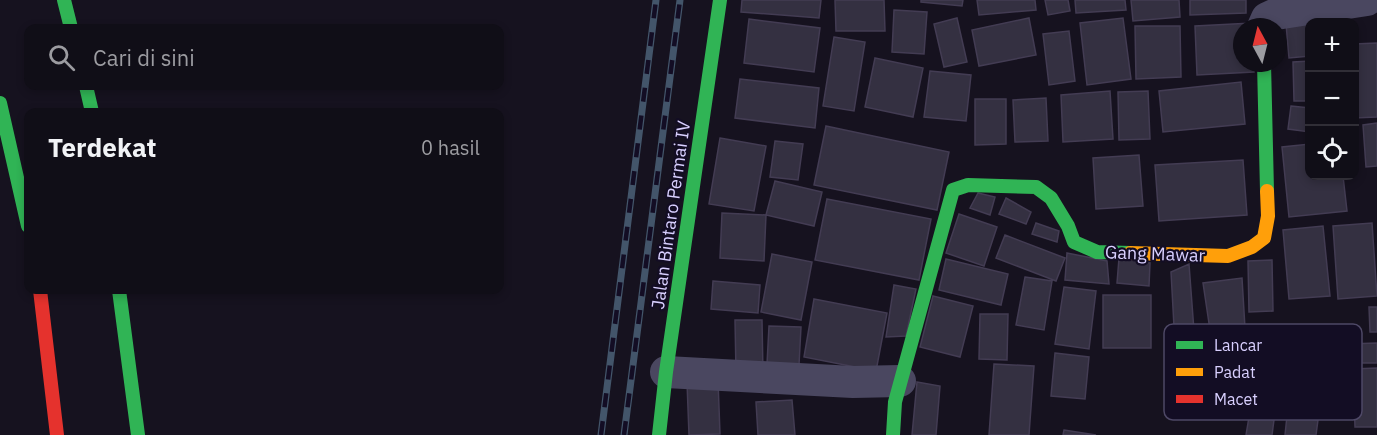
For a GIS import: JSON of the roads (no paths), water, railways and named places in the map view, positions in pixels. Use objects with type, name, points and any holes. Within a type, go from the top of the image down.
[{"type":"main road","points":[[64,0],[70,24]]},
{"type":"main road","name":"Jalan Bintaro Permai IV","points":[[659,435],[666,372],[720,0]]},
{"type":"main road","name":"Gang Mawar","points":[[900,381],[953,190],[968,185],[1036,187],[1051,198],[1068,226],[1074,242],[1097,252],[1228,256],[1252,247],[1264,238],[1268,216],[1264,72]]},
{"type":"main road","points":[[87,90],[91,108]]},
{"type":"main road","points":[[0,104],[24,209]]},
{"type":"main road","points":[[40,294],[57,435]]},
{"type":"main road","points":[[120,294],[138,435]]},
{"type":"main road","points":[[893,435],[895,402],[900,381]]},
{"type":"street","points":[[1267,18],[1271,15],[1367,0]]},
{"type":"street","points":[[666,372],[853,382],[900,381]]},
{"type":"railway","points":[[601,435],[656,0]]},
{"type":"railway","points":[[624,435],[680,0]]}]
